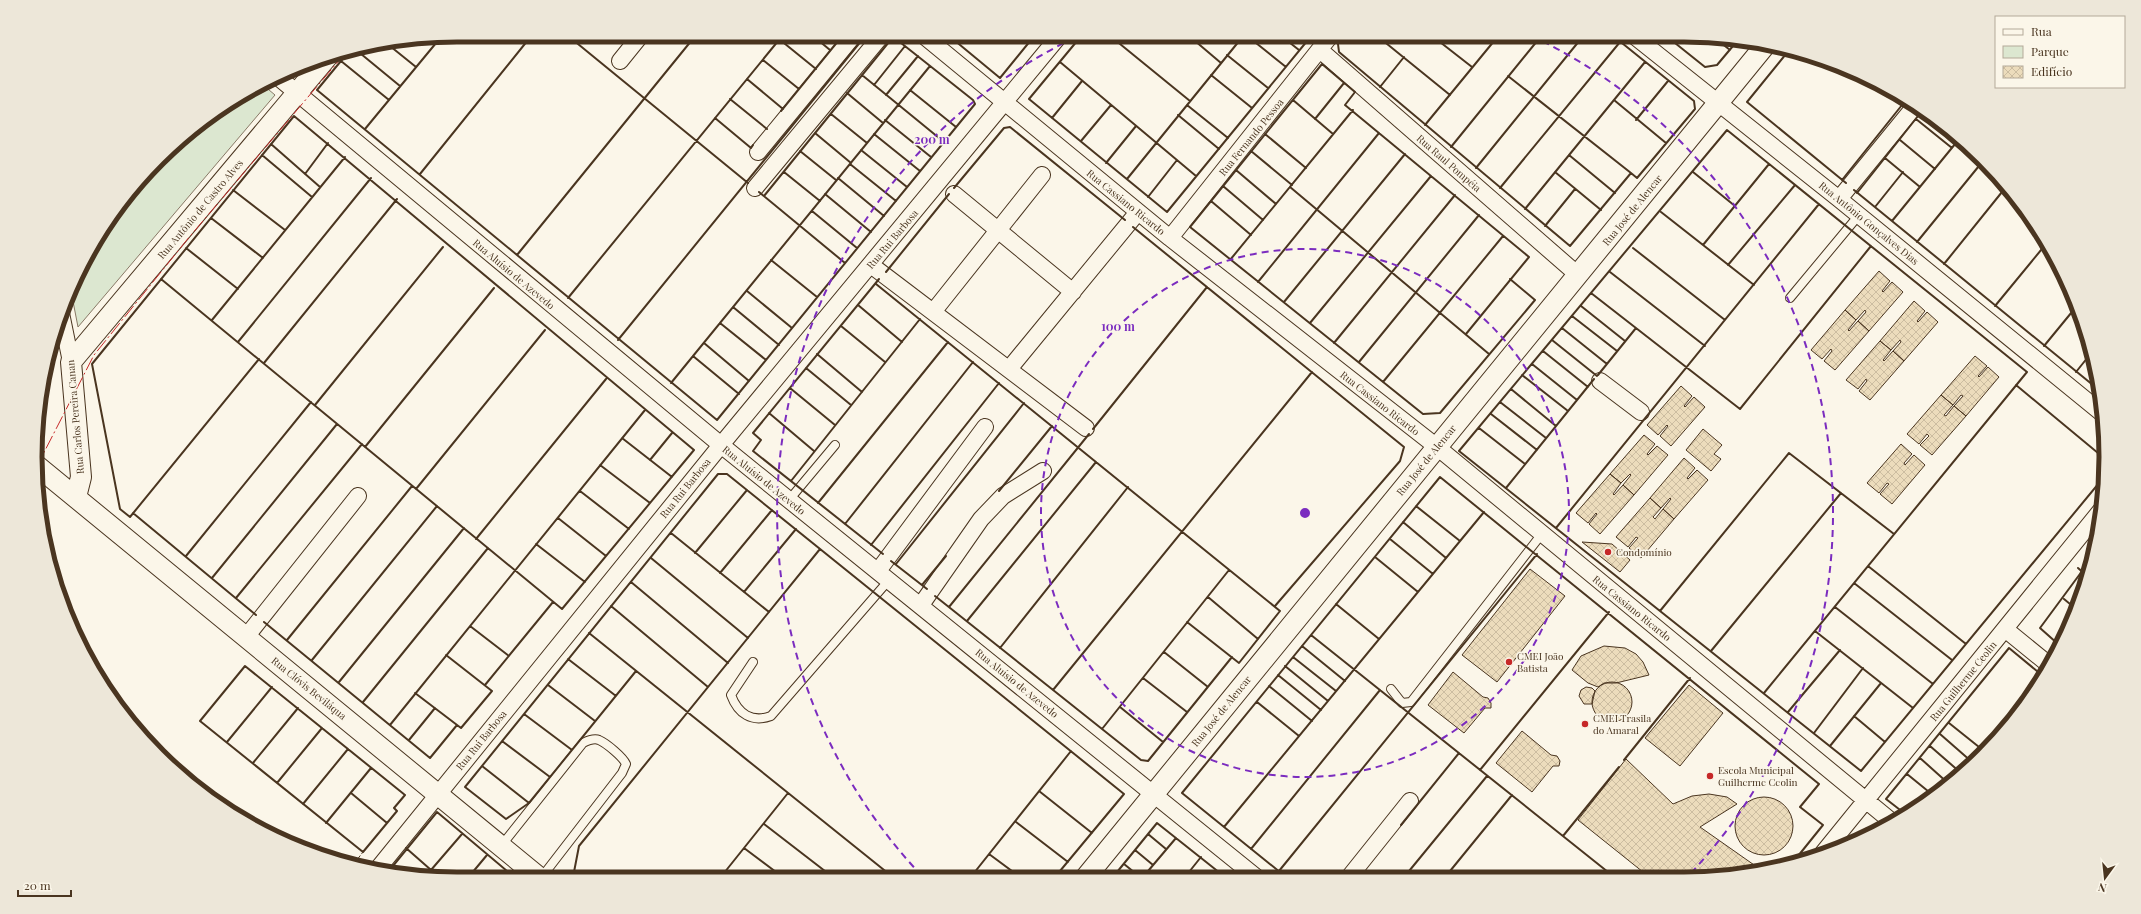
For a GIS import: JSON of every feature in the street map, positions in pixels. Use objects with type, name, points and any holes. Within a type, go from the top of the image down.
[{"type":"street","points":[[620,61],[636,42]]},
{"type":"street","points":[[758,152],[848,42]]},
{"type":"street","points":[[755,188],[876,42]]},
{"type":"street","name":"Rua Cassiano Ricardo","points":[[931,42],[1170,238],[1437,447],[1541,535],[1888,818]]},
{"type":"street","name":"Rua Rui Barbosa","points":[[381,865],[720,445],[871,265],[1054,42]]},
{"type":"street","name":"Rua Fernando Pessoa","points":[[1170,238],[1326,42]]},
{"type":"street","name":"Rua Antônio Gonçalves Dias","points":[[1641,42],[1859,215],[2096,409]]},
{"type":"street","name":"Rua Raul Pompéia","points":[[1320,50],[1578,275]]},
{"type":"street","name":"Rua José de Alencar","points":[[1090,872],[1762,50]]},
{"type":"street","name":"Rua Antônio de Castro Alves","points":[[71,362],[320,66]]},
{"type":"street","name":"Rua Aluísio de Azevedo","points":[[283,81],[720,445],[921,605],[1250,872]]},
{"type":"street","points":[[1839,199],[1912,110]]},
{"type":"street","points":[[933,312],[1042,175]]},
{"type":"street","points":[[954,194],[1073,292]]},
{"type":"street","points":[[1009,369],[1138,212]]},
{"type":"street","points":[[871,265],[1086,428]]},
{"type":"street","name":"Rua Carlos Pereira Canan","points":[[64,325],[71,362],[81,477],[76,497]]},
{"type":"street","points":[[1600,381],[1641,412]]},
{"type":"street","points":[[883,576],[985,427]]},
{"type":"street","name":"Rua Clóvis Beviláqua","points":[[43,470],[501,846],[517,872]]},
{"type":"street","points":[[921,605],[981,519],[1003,496],[1043,471]]},
{"type":"street","points":[[81,477],[114,528]]},
{"type":"street","points":[[246,637],[358,496]]},
{"type":"street","name":"Rua Guilherme Ceolin","points":[[1829,845],[2094,519]]},
{"type":"street","points":[[2005,629],[2045,661]]},
{"type":"street","points":[[1353,872],[1410,801]]},
{"type":"lane","points":[[1790,298],[1859,215]]},
{"type":"lane","points":[[789,500],[835,445]]},
{"type":"lane","points":[[1391,689],[1402,703],[1411,702],[1541,535]]},
{"type":"lane","points":[[753,662],[731,696],[735,705],[751,718],[760,720],[771,716],[883,576]]},
{"type":"lane","points":[[501,846],[584,743],[591,739],[600,740],[624,759],[626,764],[622,773],[546,872]]},
{"type":"green space","points":[[267,88],[275,95],[78,327],[73,301],[74,298],[98,249],[128,204],[145,183],[183,145],[226,112]]},
{"type":"building","points":[[1879,271],[1890,281],[1882,291],[1883,292],[1892,282],[1903,292],[1869,331],[1858,321],[1866,312],[1865,310],[1856,320],[1845,310]]},
{"type":"building","points":[[1914,301],[1925,311],[1917,321],[1918,322],[1927,312],[1938,322],[1904,361],[1893,351],[1901,342],[1900,340],[1891,350],[1880,341]]},
{"type":"building","points":[[1845,310],[1856,320],[1848,330],[1849,331],[1858,321],[1869,331],[1835,370],[1824,361],[1832,351],[1831,349],[1822,359],[1811,350]]},
{"type":"building","points":[[1880,341],[1891,350],[1883,360],[1884,361],[1893,351],[1904,361],[1870,400],[1859,391],[1867,381],[1866,379],[1858,389],[1846,380]]},
{"type":"building","points":[[1975,356],[1987,366],[1978,376],[1979,377],[1988,367],[1999,377],[1966,416],[1954,406],[1963,396],[1961,395],[1953,405],[1941,395]]},
{"type":"building","points":[[1681,386],[1692,396],[1684,406],[1685,407],[1694,397],[1705,407],[1671,446],[1660,436],[1668,426],[1667,425],[1658,435],[1647,425]]},
{"type":"building","points":[[1941,395],[1953,405],[1944,415],[1946,416],[1954,406],[1966,416],[1932,455],[1920,445],[1929,436],[1927,434],[1919,444],[1907,434]]},
{"type":"building","points":[[1703,429],[1722,445],[1714,454],[1721,459],[1711,471],[1686,450]]},
{"type":"building","points":[[1644,435],[1655,444],[1647,454],[1648,455],[1657,446],[1668,455],[1634,495],[1623,485],[1631,475],[1630,474],[1621,483],[1610,474]]},
{"type":"building","points":[[1901,444],[1912,454],[1904,463],[1905,465],[1914,455],[1925,465],[1892,504],[1880,494],[1889,484],[1887,483],[1879,493],[1867,483]]},
{"type":"building","points":[[1684,458],[1695,468],[1687,478],[1688,479],[1697,470],[1708,480],[1674,519],[1663,509],[1671,499],[1670,498],[1661,508],[1650,498]]},
{"type":"building","points":[[1610,474],[1621,483],[1613,494],[1614,495],[1623,485],[1634,495],[1600,534],[1589,524],[1597,514],[1596,513],[1588,523],[1576,513]]},
{"type":"building","points":[[1650,498],[1661,508],[1653,517],[1655,519],[1663,509],[1674,519],[1641,558],[1629,548],[1638,538],[1636,537],[1628,547],[1616,537]]},
{"type":"building","name":"Condomínio","points":[[1582,542],[1612,544],[1630,560],[1620,572]]},
{"type":"building","points":[[1530,569],[1565,596],[1497,682],[1462,655]]},
{"type":"building","points":[[1604,646],[1625,648],[1636,654],[1643,662],[1649,675],[1616,683],[1604,683],[1598,687],[1588,683],[1572,670],[1581,656]]},
{"type":"building","points":[[1453,672],[1483,697],[1488,698],[1491,703],[1491,708],[1485,708],[1464,733],[1428,705]]},
{"type":"building","points":[[1612,682],[1620,684],[1626,688],[1630,694],[1632,702],[1630,710],[1626,716],[1620,720],[1612,722],[1604,720],[1598,716],[1594,710],[1592,702],[1594,694],[1598,688],[1604,684]]},
{"type":"building","points":[[1689,685],[1723,713],[1680,766],[1645,738]]},
{"type":"building","points":[[1586,687],[1592,688],[1595,691],[1592,704],[1584,704],[1579,696],[1581,690]]},
{"type":"building","points":[[1522,731],[1551,755],[1557,756],[1560,761],[1559,766],[1553,766],[1532,792],[1496,763]]},
{"type":"building","points":[[1626,759],[1673,804],[1692,796],[1709,794],[1727,797],[1737,804],[1700,827],[1755,866],[1711,871],[1643,872],[1578,820]]},
{"type":"building","points":[[1764,797],[1780,802],[1788,810],[1793,826],[1788,842],[1780,850],[1764,855],[1748,850],[1740,842],[1735,826],[1740,810],[1748,802]]},
{"type":"fence","points":[[357,860],[363,852]]},
{"type":"wall","points":[[420,174],[526,42]]},
{"type":"wall","points":[[576,42],[748,183]]},
{"type":"wall","points":[[517,255],[690,42]]},
{"type":"wall","points":[[568,298],[777,42]]},
{"type":"wall","points":[[783,42],[816,69]]},
{"type":"wall","points":[[820,42],[830,50]]},
{"type":"wall","points":[[781,111],[837,42]]},
{"type":"wall","points":[[618,340],[860,42]]},
{"type":"wall","points":[[764,196],[889,42]]},
{"type":"wall","points":[[343,58],[317,90],[717,420],[975,104],[973,100],[900,42]]},
{"type":"wall","points":[[956,42],[1000,78],[1029,42]]},
{"type":"wall","points":[[1076,42],[1029,99],[1167,212],[1306,42]]},
{"type":"wall","points":[[1118,42],[1190,101]]},
{"type":"wall","points":[[1196,42],[1221,63]]},
{"type":"wall","points":[[1127,179],[1238,42]]},
{"type":"wall","points":[[1255,42],[1286,67]]},
{"type":"wall","points":[[1289,42],[1299,50]]},
{"type":"wall","points":[[1340,42],[1338,44],[1339,52],[1570,246],[1631,173],[1637,178],[1695,109],[1694,101],[1621,42]]},
{"type":"wall","points":[[1385,42],[1450,95]]},
{"type":"wall","points":[[1440,42],[1472,67]]},
{"type":"wall","points":[[1425,125],[1493,42]]},
{"type":"wall","points":[[1451,147],[1536,42]]},
{"type":"wall","points":[[1476,168],[1578,42]]},
{"type":"wall","points":[[1500,188],[1620,42]]},
{"type":"wall","points":[[1674,42],[1705,67],[1717,65],[1733,45]]},
{"type":"wall","points":[[365,129],[436,43]]},
{"type":"wall","points":[[1723,44],[1730,50]]},
{"type":"wall","points":[[874,85],[905,46]]},
{"type":"wall","points":[[392,48],[416,67]]},
{"type":"wall","points":[[361,54],[400,86]]},
{"type":"wall","points":[[1227,55],[1268,88]]},
{"type":"wall","points":[[1785,55],[1747,102],[1846,183]]},
{"type":"wall","points":[[886,95],[918,56]]},
{"type":"wall","points":[[1380,87],[1404,57]]},
{"type":"wall","points":[[763,60],[799,89]]},
{"type":"wall","points":[[341,61],[389,100]]},
{"type":"wall","points":[[1060,62],[1196,176]]},
{"type":"wall","points":[[1525,209],[1645,62]]},
{"type":"wall","points":[[1466,334],[1529,257],[1345,105],[1355,92],[1322,64],[1190,227],[1423,414],[1440,413],[1535,300],[1510,279]]},
{"type":"wall","points":[[671,383],[930,66]]},
{"type":"wall","points":[[862,75],[944,142]]},
{"type":"wall","points":[[1211,75],[1252,108]]},
{"type":"wall","points":[[1508,76],[1631,173]]},
{"type":"wall","points":[[747,79],[783,109]]},
{"type":"wall","points":[[1052,118],[1082,81]]},
{"type":"wall","points":[[1636,120],[1668,81]]},
{"type":"wall","points":[[1315,119],[1344,83]]},
{"type":"wall","points":[[910,90],[956,127]]},
{"type":"wall","points":[[847,93],[883,123]]},
{"type":"wall","points":[[730,99],[767,129]]},
{"type":"wall","points":[[1293,100],[1333,134]]},
{"type":"wall","points":[[1614,100],[1666,143]]},
{"type":"wall","points":[[1842,180],[1902,104]]},
{"type":"wall","points":[[1081,141],[1111,105]]},
{"type":"wall","points":[[1187,105],[1228,138]]},
{"type":"wall","points":[[1230,260],[1353,110]]},
{"type":"wall","points":[[831,114],[867,143]]},
{"type":"wall","points":[[1178,115],[1219,149]]},
{"type":"wall","points":[[1857,193],[1919,115]]},
{"type":"wall","points":[[161,279],[562,609],[694,450],[294,116],[92,364],[120,509],[130,517],[259,359]]},
{"type":"wall","points":[[715,118],[751,148],[753,145]]},
{"type":"wall","points":[[1916,119],[1952,148]]},
{"type":"wall","points":[[885,120],[931,157]]},
{"type":"wall","points":[[1106,163],[1136,126]]},
{"type":"wall","points":[[954,188],[1004,128],[1010,127],[1125,220]]},
{"type":"wall","points":[[1764,693],[2027,372],[1727,130],[1459,451],[1861,771],[2098,484]]},
{"type":"wall","points":[[815,133],[851,163]]},
{"type":"wall","points":[[1258,282],[1379,133]]},
{"type":"wall","points":[[874,134],[920,171]]},
{"type":"wall","points":[[1265,134],[1306,168]]},
{"type":"wall","points":[[1900,140],[1935,169]]},
{"type":"wall","points":[[305,174],[328,143]]},
{"type":"wall","points":[[1892,221],[1956,143]]},
{"type":"wall","points":[[271,144],[320,187]]},
{"type":"wall","points":[[861,150],[907,187]]},
{"type":"wall","points":[[800,151],[836,180]]},
{"type":"wall","points":[[1251,151],[1292,185]]},
{"type":"wall","points":[[1284,302],[1405,154]]},
{"type":"wall","points":[[262,155],[312,197]]},
{"type":"wall","points":[[1569,155],[1615,193]]},
{"type":"wall","points":[[212,320],[345,157]]},
{"type":"wall","points":[[1885,158],[1920,187]]},
{"type":"wall","points":[[1148,197],[1177,160]]},
{"type":"wall","points":[[850,164],[896,201]]},
{"type":"wall","points":[[1703,245],[1769,164]]},
{"type":"wall","points":[[1917,242],[1979,166]]},
{"type":"wall","points":[[1236,170],[1276,204]]},
{"type":"wall","points":[[784,172],[820,201]]},
{"type":"wall","points":[[1555,172],[1601,210]]},
{"type":"wall","points":[[1693,172],[1735,206]]},
{"type":"wall","points":[[1875,207],[1903,172]]},
{"type":"wall","points":[[1310,323],[1431,176]]},
{"type":"wall","points":[[238,342],[371,178]]},
{"type":"wall","points":[[838,178],[884,216]]},
{"type":"wall","points":[[1728,265],[1795,185]]},
{"type":"wall","points":[[1223,186],[1263,220]]},
{"type":"wall","points":[[1290,187],[1489,354]]},
{"type":"wall","points":[[1545,226],[1575,189]]},
{"type":"wall","points":[[233,190],[285,230]]},
{"type":"wall","points":[[1854,190],[2092,384]]},
{"type":"wall","points":[[1944,264],[2003,191]]},
{"type":"wall","points":[[759,192],[845,263]]},
{"type":"wall","points":[[825,194],[871,232]]},
{"type":"wall","points":[[886,272],[949,194]]},
{"type":"wall","points":[[1334,343],[1455,195]]},
{"type":"wall","points":[[264,363],[397,199]]},
{"type":"wall","points":[[1211,201],[1251,235]]},
{"type":"wall","points":[[1556,528],[1819,204]]},
{"type":"wall","points":[[812,211],[857,248]]},
{"type":"wall","points":[[1661,212],[1754,285]]},
{"type":"wall","points":[[1359,362],[1479,215]]},
{"type":"wall","points":[[211,218],[263,258]]},
{"type":"wall","points":[[1133,227],[1404,447],[1400,461],[1275,606]]},
{"type":"wall","points":[[1383,382],[1503,236]]},
{"type":"wall","points":[[1591,293],[1740,409],[1871,246]]},
{"type":"wall","points":[[315,405],[443,247]]},
{"type":"wall","points":[[186,248],[238,289]]},
{"type":"wall","points":[[1633,248],[1725,320]]},
{"type":"wall","points":[[1995,306],[2042,249]]},
{"type":"wall","points":[[771,260],[817,297]]},
{"type":"wall","points":[[1610,272],[1705,346]]},
{"type":"wall","points":[[879,279],[753,433],[761,440],[753,451],[883,554]]},
{"type":"wall","points":[[876,284],[1280,611],[1239,663],[1187,622]]},
{"type":"wall","points":[[1093,429],[1207,287]]},
{"type":"wall","points":[[365,447],[494,288]]},
{"type":"wall","points":[[747,291],[792,328]]},
{"type":"wall","points":[[858,305],[902,342]]},
{"type":"wall","points":[[1581,306],[1625,341]]},
{"type":"wall","points":[[733,307],[779,345]]},
{"type":"wall","points":[[2044,346],[2072,312]]},
{"type":"wall","points":[[1572,316],[1617,351]]},
{"type":"wall","points":[[791,481],[920,319]]},
{"type":"wall","points":[[720,323],[766,360]]},
{"type":"wall","points":[[841,326],[885,362]]},
{"type":"wall","points":[[1562,328],[1607,364]]},
{"type":"wall","points":[[1598,375],[1636,328]]},
{"type":"wall","points":[[416,489],[545,330]]},
{"type":"wall","points":[[1552,340],[1597,376]]},
{"type":"wall","points":[[818,503],[948,342]]},
{"type":"wall","points":[[704,343],[749,381]]},
{"type":"wall","points":[[1543,351],[1588,387]]},
{"type":"wall","points":[[817,354],[862,392]]},
{"type":"wall","points":[[693,356],[739,394]]},
{"type":"wall","points":[[2076,372],[2087,358]]},
{"type":"wall","points":[[845,524],[973,362]]},
{"type":"wall","points":[[1532,364],[1577,400]]},
{"type":"wall","points":[[806,368],[851,405]]},
{"type":"wall","points":[[1053,690],[1312,372]]},
{"type":"wall","points":[[1522,375],[1568,411]]},
{"type":"wall","points":[[476,539],[606,379]]},
{"type":"wall","points":[[1506,488],[1594,379]]},
{"type":"wall","points":[[871,545],[999,383]]},
{"type":"wall","points":[[2016,385],[2099,454]]},
{"type":"wall","points":[[790,388],[835,425]]},
{"type":"wall","points":[[1511,389],[1556,426]]},
{"type":"wall","points":[[186,556],[311,402]]},
{"type":"wall","points":[[1500,402],[1546,438]]},
{"type":"wall","points":[[896,564],[1024,403]]},
{"type":"wall","points":[[390,725],[645,410]]},
{"type":"wall","points":[[769,413],[814,451]]},
{"type":"wall","points":[[1491,414],[1537,450]]},
{"type":"wall","points":[[212,578],[337,424]]},
{"type":"wall","points":[[999,491],[1052,426]]},
{"type":"wall","points":[[1479,428],[1525,464]]},
{"type":"wall","points":[[650,460],[672,433]]},
{"type":"wall","points":[[949,607],[1089,434]]},
{"type":"wall","points":[[622,438],[672,477]]},
{"type":"wall","points":[[236,598],[362,444]]},
{"type":"wall","points":[[1660,611],[1789,453],[1894,534]]},
{"type":"wall","points":[[967,621],[1096,462]]},
{"type":"wall","points":[[600,465],[650,503]]},
{"type":"wall","points":[[636,671],[529,803],[506,819],[465,787],[718,474],[727,474],[1124,794],[1059,872]]},
{"type":"wall","points":[[1280,872],[1182,793],[1440,477],[1819,784],[1800,807],[1823,825],[1798,856]]},
{"type":"wall","points":[[287,640],[412,486]]},
{"type":"wall","points":[[1000,648],[1128,487]]},
{"type":"wall","points":[[695,553],[747,490]]},
{"type":"wall","points":[[580,491],[629,529]]},
{"type":"wall","points":[[1711,651],[1841,493]]},
{"type":"wall","points":[[312,660],[437,506]]},
{"type":"wall","points":[[1416,506],[1460,541]]},
{"type":"wall","points":[[720,573],[772,510]]},
{"type":"wall","points":[[1224,827],[1484,512]]},
{"type":"wall","points":[[133,513],[256,615]]},
{"type":"wall","points":[[558,518],[606,556]]},
{"type":"wall","points":[[1403,522],[1446,558]]},
{"type":"wall","points":[[339,682],[464,528]]},
{"type":"wall","points":[[744,592],[796,529]]},
{"type":"wall","points":[[671,533],[769,612]]},
{"type":"wall","points":[[1390,539],[1433,574]]},
{"type":"wall","points":[[536,544],[585,582]]},
{"type":"wall","points":[[363,702],[488,548]]},
{"type":"wall","points":[[574,872],[579,846],[820,549]]},
{"type":"wall","points":[[1279,871],[1537,554]]},
{"type":"wall","points":[[922,585],[946,556]]},
{"type":"wall","points":[[1375,557],[1418,592]]},
{"type":"wall","points":[[651,558],[748,638]]},
{"type":"wall","points":[[891,561],[927,589]]},
{"type":"wall","points":[[1868,566],[1966,644]]},
{"type":"wall","points":[[2078,568],[2083,572]]},
{"type":"wall","points":[[2056,642],[2040,628],[2083,569]]},
{"type":"wall","points":[[1102,729],[1229,570]]},
{"type":"wall","points":[[631,582],[728,663]]},
{"type":"wall","points":[[1854,583],[1952,660]]},
{"type":"wall","points":[[935,596],[1141,760],[1148,761],[1232,657]]},
{"type":"wall","points":[[1208,597],[1258,639]]},
{"type":"wall","points":[[2064,599],[2071,605]]},
{"type":"wall","points":[[485,685],[553,602]]},
{"type":"wall","points":[[1336,604],[1379,639]]},
{"type":"wall","points":[[611,606],[708,687]]},
{"type":"wall","points":[[1835,607],[1933,684]]},
{"type":"wall","points":[[1480,770],[1609,612]]},
{"type":"wall","points":[[264,622],[430,758],[457,725]]},
{"type":"wall","points":[[470,626],[509,656]]},
{"type":"wall","points":[[1815,631],[1913,708]]},
{"type":"wall","points":[[589,633],[887,872]]},
{"type":"wall","points":[[1311,635],[1608,872]]},
{"type":"wall","points":[[1302,646],[1345,681]]},
{"type":"wall","points":[[1901,811],[1886,799],[2009,648],[2038,672]]},
{"type":"wall","points":[[1788,712],[1840,650]]},
{"type":"wall","points":[[1164,652],[1208,687]]},
{"type":"wall","points":[[415,693],[461,728],[492,691],[446,655]]},
{"type":"wall","points":[[1293,657],[1336,691]]},
{"type":"wall","points":[[568,659],[616,696]]},
{"type":"wall","points":[[245,666],[405,795],[394,808],[397,811],[363,852],[200,721],[245,666]]},
{"type":"wall","points":[[1285,666],[1328,701]]},
{"type":"wall","points":[[1814,733],[1863,668]]},
{"type":"wall","points":[[1278,675],[1321,710]]},
{"type":"wall","points":[[1143,678],[1187,712]]},
{"type":"wall","points":[[1624,760],[1690,678]]},
{"type":"wall","points":[[1830,746],[1881,683]]},
{"type":"wall","points":[[548,685],[595,721]]},
{"type":"wall","points":[[1269,686],[1312,721]]},
{"type":"wall","points":[[227,742],[272,687]]},
{"type":"wall","points":[[1251,849],[1380,690]]},
{"type":"wall","points":[[1257,702],[1299,736]]},
{"type":"wall","points":[[1120,707],[1163,742]]},
{"type":"wall","points":[[253,763],[298,708]]},
{"type":"wall","points":[[409,740],[435,708]]},
{"type":"wall","points":[[524,714],[572,750]]},
{"type":"wall","points":[[1854,716],[1885,742]]},
{"type":"wall","points":[[1949,723],[1980,747]]},
{"type":"wall","points":[[277,783],[322,728]]},
{"type":"wall","points":[[1940,734],[1968,759]]},
{"type":"wall","points":[[502,741],[550,777]]},
{"type":"wall","points":[[1930,746],[1957,770]]},
{"type":"wall","points":[[303,804],[348,749]]},
{"type":"wall","points":[[975,872],[1071,751]]},
{"type":"wall","points":[[1401,825],[1459,753]]},
{"type":"wall","points":[[1920,758],[1944,780]]},
{"type":"wall","points":[[482,766],[529,803]]},
{"type":"wall","points":[[1563,836],[1619,767]]},
{"type":"wall","points":[[326,823],[371,768]]},
{"type":"wall","points":[[1907,774],[1929,792]]},
{"type":"wall","points":[[1408,872],[1487,776]]},
{"type":"wall","points":[[1039,791],[1092,833]]},
{"type":"wall","points":[[351,793],[387,823]]},
{"type":"wall","points":[[725,872],[788,793]]},
{"type":"wall","points":[[1449,872],[1512,795]]},
{"type":"wall","points":[[393,866],[437,812],[508,872]]},
{"type":"wall","points":[[1016,822],[1068,862]]},
{"type":"wall","points":[[1117,872],[1157,823],[1219,872]]},
{"type":"wall","points":[[764,824],[826,872]]},
{"type":"wall","points":[[1865,830],[1867,828],[1869,828]]},
{"type":"wall","points":[[431,870],[462,834]]},
{"type":"wall","points":[[1148,834],[1166,849]]},
{"type":"wall","points":[[1147,872],[1176,838]]},
{"type":"wall","points":[[406,848],[432,871]]},
{"type":"wall","points":[[744,848],[776,872]]},
{"type":"wall","points":[[1135,850],[1153,865]]},
{"type":"wall","points":[[989,854],[1013,872]]},
{"type":"wall","points":[[473,872],[487,855]]},
{"type":"wall","points":[[1189,872],[1201,857]]},
{"type":"wall","points":[[1124,864],[1134,872]]},
{"type":"power","points":[[42,456],[94,355],[186,241],[340,59]]},
{"type":"place","name":"Condomínio","points":[[1608,552]]},
{"type":"place","name":"CMEI João Batista","points":[[1509,662]]},
{"type":"place","name":"CMEI Trasila do Amaral","points":[[1585,724]]},
{"type":"place","name":"Escola Municipal Guilherme Ceolin","points":[[1710,776]]}]
